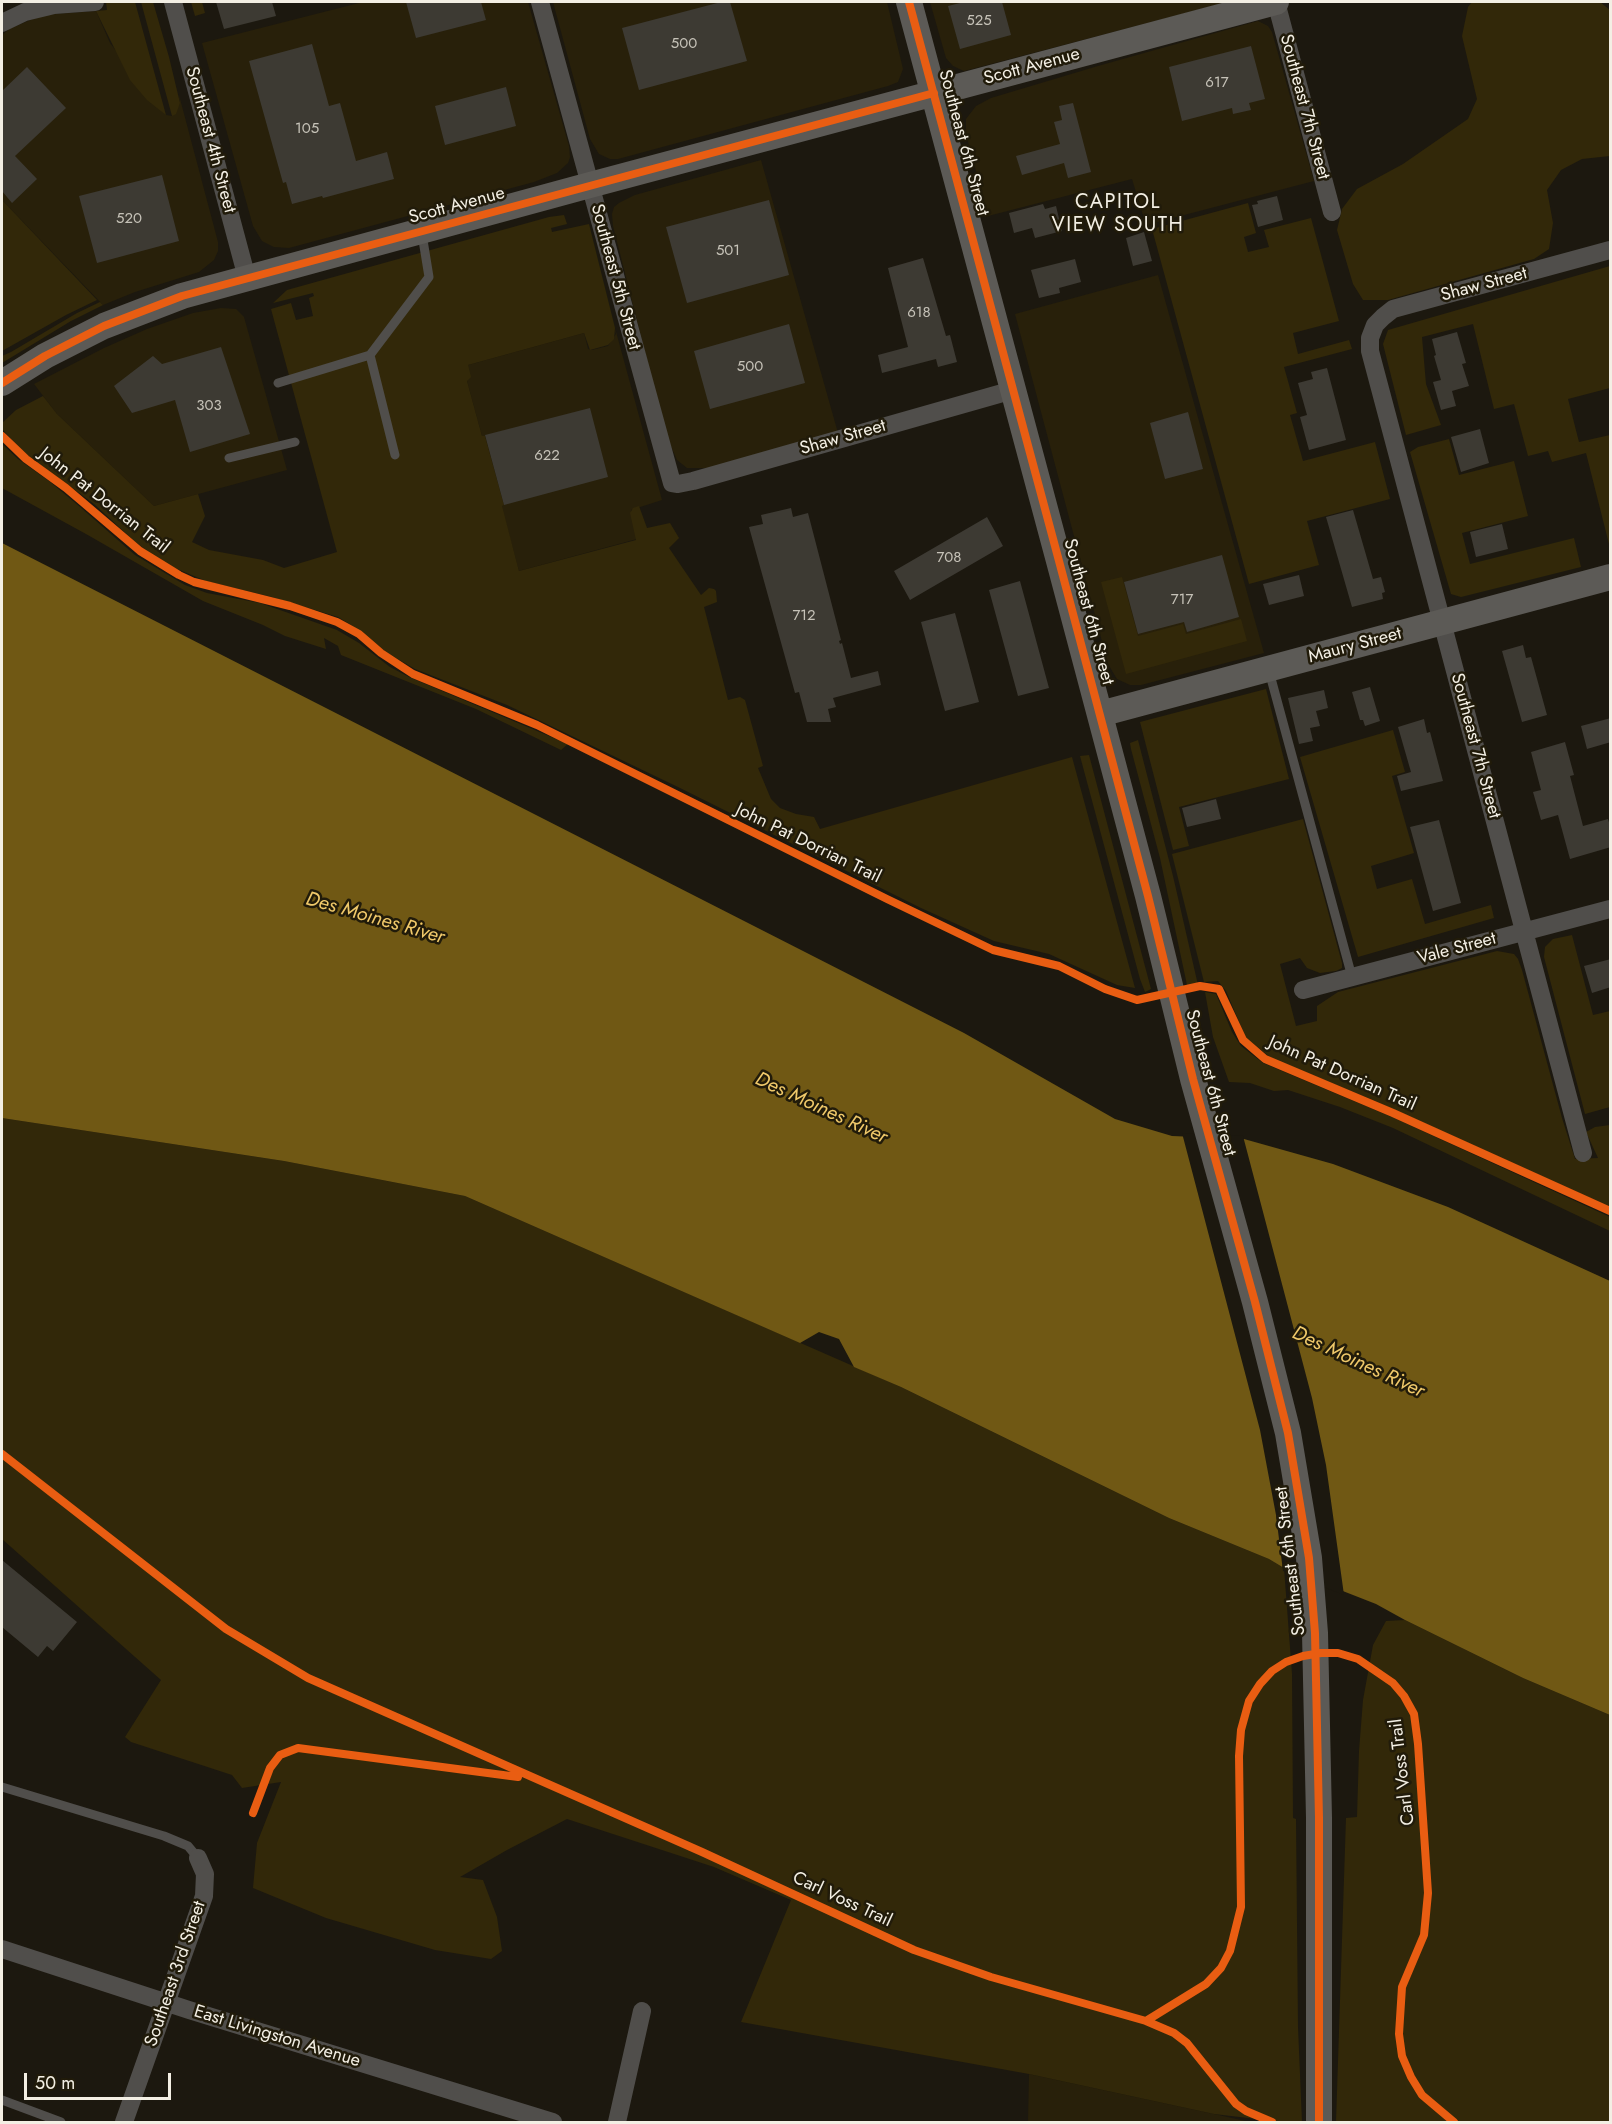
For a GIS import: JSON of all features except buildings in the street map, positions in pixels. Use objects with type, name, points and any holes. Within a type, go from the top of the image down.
[{"type":"main road","name":"Southeast 6th Street","points":[[909,2],[1100,714],[1193,1079],[1288,1433],[1309,1558],[1316,1633],[1319,1818],[1319,2122]]},
{"type":"main road","name":"Scott Avenue","points":[[2,383],[45,356],[104,326],[175,299],[590,185],[1276,2]]},
{"type":"main road","name":"Maury Street","points":[[1100,714],[1611,577]]},
{"type":"street","points":[[2,23],[25,12],[54,5],[95,2]]},
{"type":"street","name":"Southeast 4th Street","points":[[173,2],[248,278]]},
{"type":"street","name":"Southeast 5th Street","points":[[540,2],[672,483]]},
{"type":"street","name":"Southeast 7th Street","points":[[1276,2],[1332,212]]},
{"type":"street","name":"Shaw Street","points":[[1370,338],[1375,325],[1394,309],[1611,250]]},
{"type":"street","name":"Southeast 7th Street","points":[[1370,338],[1374,367],[1583,1154]]},
{"type":"street","name":"Shaw Street","points":[[672,483],[693,481],[1013,390]]},
{"type":"street","name":"Vale Street","points":[[1303,990],[1611,909]]},
{"type":"street","name":"Southeast 3rd Street","points":[[124,2122],[204,1896],[206,1874],[198,1858]]},
{"type":"street","name":"East Livingston Avenue","points":[[2,1949],[166,2003],[553,2122]]},
{"type":"street","points":[[617,2122],[642,2011]]},
{"type":"lane","points":[[278,382],[370,355],[429,277],[421,231]]},
{"type":"lane","points":[[370,355],[394,455]]},
{"type":"lane","points":[[229,458],[295,442]]},
{"type":"lane","points":[[1268,669],[1352,977]]},
{"type":"lane","points":[[2,1787],[164,1836],[188,1846],[198,1858]]},
{"type":"lane","points":[[2,2100],[61,2122]]},
{"type":"shaded area","points":[[106,2],[135,2],[166,115],[147,100],[130,80],[96,11],[107,10]]},
{"type":"shaded area","points":[[141,2],[153,2],[169,57],[180,103],[176,114],[172,116]]},
{"type":"shaded area","points":[[191,2],[202,2],[205,13],[195,16]]},
{"type":"shaded area","points":[[363,2],[528,2],[569,146],[568,163],[557,173],[534,182],[289,248],[274,247],[262,241],[253,226],[202,43]]},
{"type":"shaded area","points":[[553,2],[887,2],[903,69],[898,82],[888,86],[618,159],[610,159],[599,154],[590,139]]},
{"type":"shaded area","points":[[930,2],[1228,2],[964,71],[953,66],[946,58]]},
{"type":"shaded area","points":[[1472,2],[1600,2],[1610,10],[1610,156],[1582,159],[1561,170],[1547,190],[1553,223],[1549,249],[1534,259],[1388,300],[1363,300],[1353,284],[1337,230],[1342,209],[1357,189],[1403,164],[1468,119],[1477,99],[1462,36],[1468,7]]},
{"type":"shaded area","points":[[96,11],[110,43],[166,115],[172,116],[180,103],[179,95],[218,242],[218,251],[214,260],[199,272],[135,292],[103,305],[2,200],[2,35],[11,28],[43,15]]},
{"type":"shaded area","points":[[1258,21],[1268,26],[1272,32],[1314,181],[1146,225],[1132,179],[988,216],[966,134],[966,119],[976,106],[991,98]]},
{"type":"shaded area","points":[[761,160],[838,433],[709,468],[687,468],[677,460],[666,435],[613,226],[612,214],[614,207],[635,195]]},
{"type":"shaded area","points":[[2,200],[97,300],[2,351]]},
{"type":"shaded area","points":[[1248,203],[1256,233],[1244,237],[1248,252],[1269,247],[1264,230],[1311,218],[1339,321],[1293,333],[1298,354],[1349,340],[1352,349],[1284,367],[1297,413],[1290,415],[1303,461],[1375,442],[1390,499],[1307,521],[1319,565],[1249,584],[1152,229]]},
{"type":"shaded area","points":[[564,215],[567,224],[551,228],[552,232],[589,224],[615,328],[614,339],[608,345],[590,350],[584,333],[468,365],[471,377],[467,381],[504,505],[502,506],[519,571],[636,540],[630,513],[633,508],[639,506],[647,528],[670,523],[679,538],[669,548],[701,595],[709,588],[716,591],[717,602],[704,607],[728,700],[740,697],[745,700],[763,766],[758,768],[771,799],[780,808],[814,817],[820,829],[1072,757],[1135,988],[1117,985],[1049,954],[994,941],[921,908],[507,705],[415,669],[389,654],[338,617],[272,597],[206,581],[165,564],[134,541],[94,504],[22,451],[2,429],[2,423],[16,410],[43,396],[57,414],[154,506],[198,494],[205,516],[192,542],[209,550],[263,560],[284,568],[337,552],[271,309],[291,303],[296,320],[313,316],[309,298],[314,296],[313,293],[273,303],[287,290],[549,217]]},
{"type":"shaded area","points":[[1610,266],[1610,388],[1568,399],[1579,442],[1610,435],[1610,548],[1586,453],[1552,462],[1548,451],[1528,456],[1514,404],[1494,409],[1473,324],[1422,337],[1426,384],[1441,425],[1406,435],[1383,344],[1388,330]]},
{"type":"shaded area","points":[[1158,275],[1264,653],[1141,685],[1130,685],[1117,679],[1108,664],[1015,314]]},
{"type":"shaded area","points":[[100,302],[103,305],[71,321],[2,363],[2,356]]},
{"type":"shaded area","points":[[221,308],[236,309],[244,317],[287,470],[154,506],[57,414],[34,384],[147,329],[193,313]]},
{"type":"shaded area","points":[[615,328],[662,500],[631,510],[637,539],[519,571],[501,506],[504,505],[467,381],[468,365],[584,333],[588,349],[608,346],[616,334]]},
{"type":"shaded area","points":[[1449,439],[1459,475],[1514,461],[1528,516],[1462,533],[1470,564],[1574,538],[1581,567],[1461,597],[1451,594],[1410,452],[1418,447]]},
{"type":"shaded area","points":[[2,444],[135,555],[185,585],[207,593],[260,603],[337,630],[359,643],[390,667],[409,677],[568,744],[561,750],[476,709],[341,655],[338,646],[324,638],[326,649],[285,636],[203,601],[2,488]]},
{"type":"shaded area","points":[[1122,577],[1138,636],[1183,624],[1186,634],[1241,619],[1247,641],[1126,674],[1101,582]]},
{"type":"shaded area","points":[[1266,689],[1289,779],[1179,807],[1189,846],[1173,850],[1140,722]]},
{"type":"shaded area","points":[[1393,730],[1405,772],[1392,776],[1414,853],[1371,866],[1377,889],[1412,879],[1425,924],[1491,905],[1494,918],[1358,957],[1300,757]]},
{"type":"shaded area","points":[[1138,740],[1198,985],[1187,985],[1160,858],[1131,749],[1130,743]]},
{"type":"shaded area","points":[[1089,755],[1151,989],[1145,992],[1080,756]]},
{"type":"shaded area","points":[[1303,819],[1342,968],[1320,973],[1307,968],[1300,958],[1280,964],[1296,1026],[1317,1021],[1317,1006],[1338,992],[1497,951],[1514,954],[1522,970],[1575,1159],[1598,1158],[1586,1132],[1595,1127],[1610,1125],[1610,1207],[1375,1101],[1271,1058],[1246,1038],[1226,991],[1218,981],[1204,982],[1172,854]]},
{"type":"shaded area","points":[[1572,935],[1593,1015],[1610,1011],[1610,1107],[1585,1114],[1544,957],[1545,947],[1553,939]]},
{"type":"shaded area","points":[[1205,992],[1216,994],[1232,1032],[1241,1046],[1263,1063],[1392,1117],[1610,1217],[1610,1231],[1393,1128],[1340,1107],[1288,1090],[1274,1091],[1250,1083],[1229,1082],[1213,1037]]},
{"type":"shaded area","points":[[2,1118],[284,1161],[465,1196],[901,1387],[1169,1518],[1269,1559],[1284,1568],[1292,1674],[1293,1818],[1296,1819],[1298,2027],[1302,2122],[1282,2122],[1214,2114],[1029,2074],[741,2022],[791,1900],[714,1867],[567,1819],[460,1877],[483,1880],[497,1917],[502,1951],[491,1959],[435,1950],[326,1918],[253,1888],[257,1843],[281,1782],[242,1788],[232,1775],[131,1742],[125,1737],[161,1680],[2,1539]]},
{"type":"shaded area","points":[[1405,1620],[1523,1678],[1610,1715],[1610,2122],[1336,2122],[1346,1818],[1357,1817],[1363,1700],[1373,1645],[1386,1621]]},
{"type":"shaded area","points":[[1029,2074],[1214,2114],[1250,2122],[1028,2122]]},
{"type":"water","name":"Des Moines River","points":[[2,543],[964,1033],[1115,1119],[1172,1136],[1244,1139],[1333,1164],[1448,1207],[1610,1281],[1610,1715],[1523,1678],[1376,1604],[1284,1568],[1269,1559],[1169,1518],[901,1387],[854,1367],[839,1339],[819,1332],[800,1343],[465,1196],[284,1161],[2,1118]]},
{"type":"pier","points":[[1182,1133],[1243,1136],[1312,1398],[1326,1465],[1344,1595],[1283,1571],[1276,1515],[1260,1430]]},
{"type":"cycle path","points":[[909,2],[1148,896],[1193,1079],[1255,1302],[1288,1433],[1309,1558],[1315,1633],[1319,1818],[1319,2122]]},
{"type":"cycle path","points":[[2,383],[45,356],[104,326],[182,296],[934,93]]},
{"type":"cycle path","name":"John Pat Dorrian Trail","points":[[2,436],[26,459],[66,488],[140,551],[179,575],[194,582],[290,606],[337,622],[359,634],[381,653],[413,674],[537,725],[993,950],[1059,966],[1105,989],[1137,1000],[1200,986],[1219,989],[1243,1040],[1265,1059],[1393,1113],[1610,1211]]},
{"type":"cycle path","name":"Carl Voss Trail","points":[[2,1454],[226,1629],[308,1678],[702,1852],[914,1950],[991,1977],[1146,2021],[1174,2033],[1187,2043],[1236,2104],[1272,2122]]},
{"type":"cycle path","name":"Carl Voss Trail","points":[[1146,2021],[1206,1984],[1221,1968],[1230,1951],[1241,1907],[1239,1756],[1241,1730],[1249,1701],[1272,1671],[1286,1662],[1321,1653],[1338,1653],[1358,1659],[1393,1683],[1404,1696],[1414,1714],[1428,1893],[1424,1935],[1402,1987],[1399,2034],[1402,2056],[1422,2095],[1454,2122]]},
{"type":"cycle path","points":[[253,1813],[270,1768],[280,1755],[298,1748],[518,1777]]},
{"type":"district","name":"CAPITOL VIEW SOUTH","points":[[1118,214]]}]
